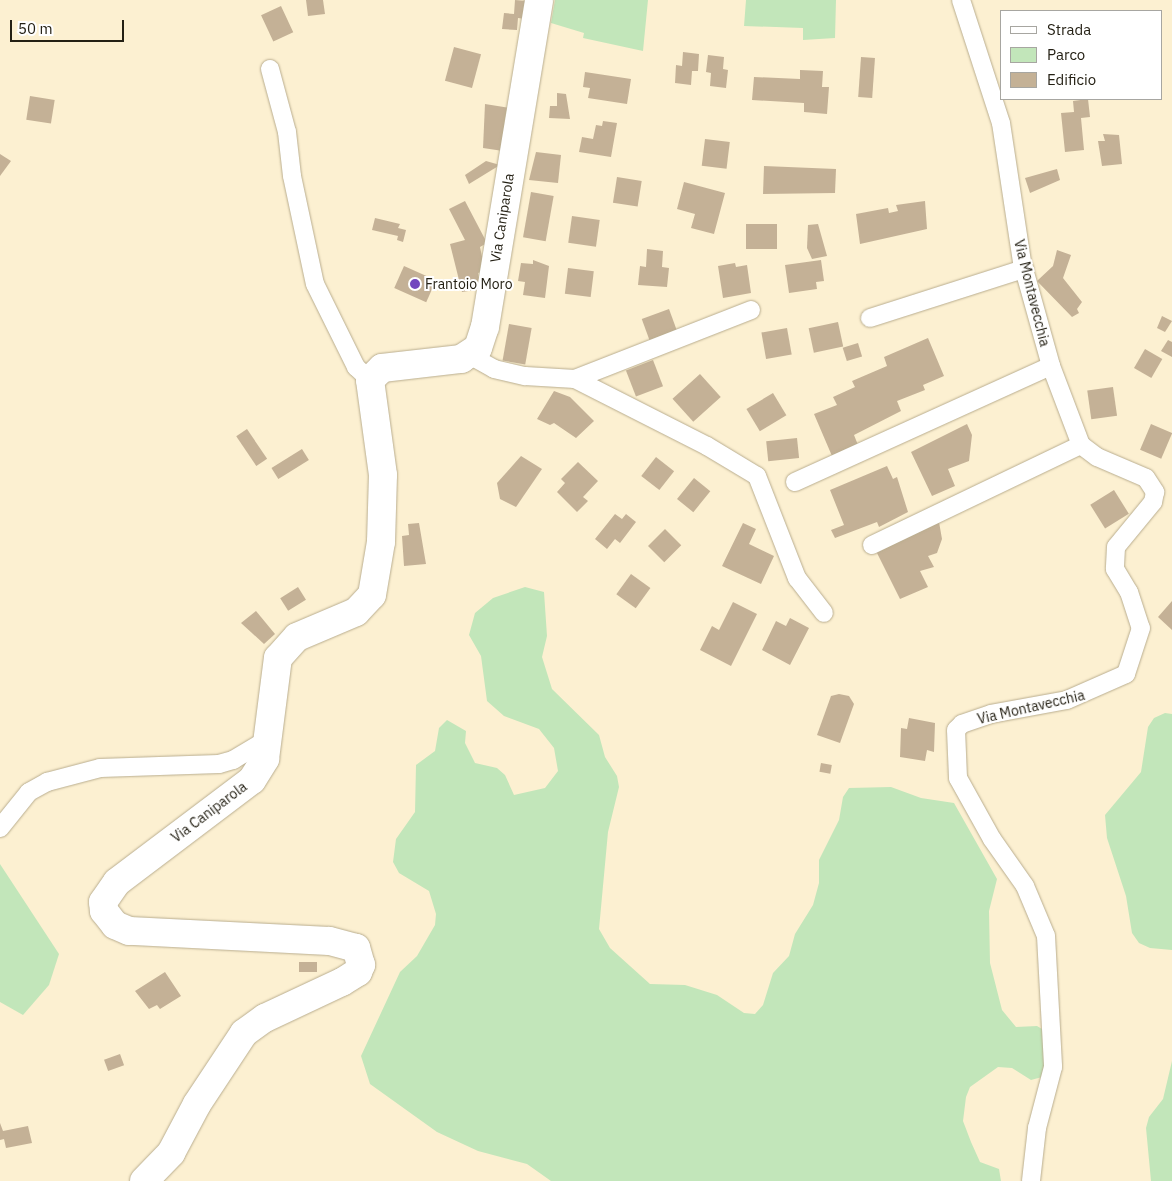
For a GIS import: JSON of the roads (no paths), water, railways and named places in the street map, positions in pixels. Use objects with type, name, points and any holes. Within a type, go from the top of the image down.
[{"type":"main road","name":"Via Caniparola","points":[[471,356],[485,327],[539,0]]},
{"type":"main road","points":[[370,380],[382,368],[471,356]]},
{"type":"main road","name":"Via Caniparola","points":[[144,1181],[171,1153],[197,1104],[244,1033],[265,1018],[342,982],[358,972],[361,965],[356,948],[343,944],[129,931],[115,925],[104,911],[107,892],[117,882],[252,780],[265,759],[278,658],[297,637],[356,612],[367,603],[375,586],[383,476],[370,380]]},
{"type":"street","name":"Via Montavecchia","points":[[961,0],[1001,123],[1024,269],[1051,366],[1081,445],[1146,478],[1155,492],[1153,502],[1116,547],[1115,569],[1129,592],[1141,628],[1126,674],[1067,700],[991,714],[962,724],[956,730],[958,778],[992,839],[1025,886],[1046,936],[1053,1068],[1037,1128],[1031,1181]]},
{"type":"street","points":[[270,69],[287,132],[292,176],[315,284],[356,367],[370,380]]},
{"type":"street","points":[[870,318],[1024,269]]},
{"type":"street","points":[[575,379],[751,310]]},
{"type":"street","points":[[471,356],[494,369],[525,376],[575,379],[707,446],[757,476],[797,578],[824,613]]},
{"type":"street","points":[[795,482],[1051,366]]},
{"type":"street","points":[[872,545],[1081,445]]},
{"type":"street","points":[[0,828],[29,792],[46,782],[100,768],[219,764],[233,760],[268,739]]},
{"type":"place","name":"Frantoio Moro","points":[[415,284]]}]
